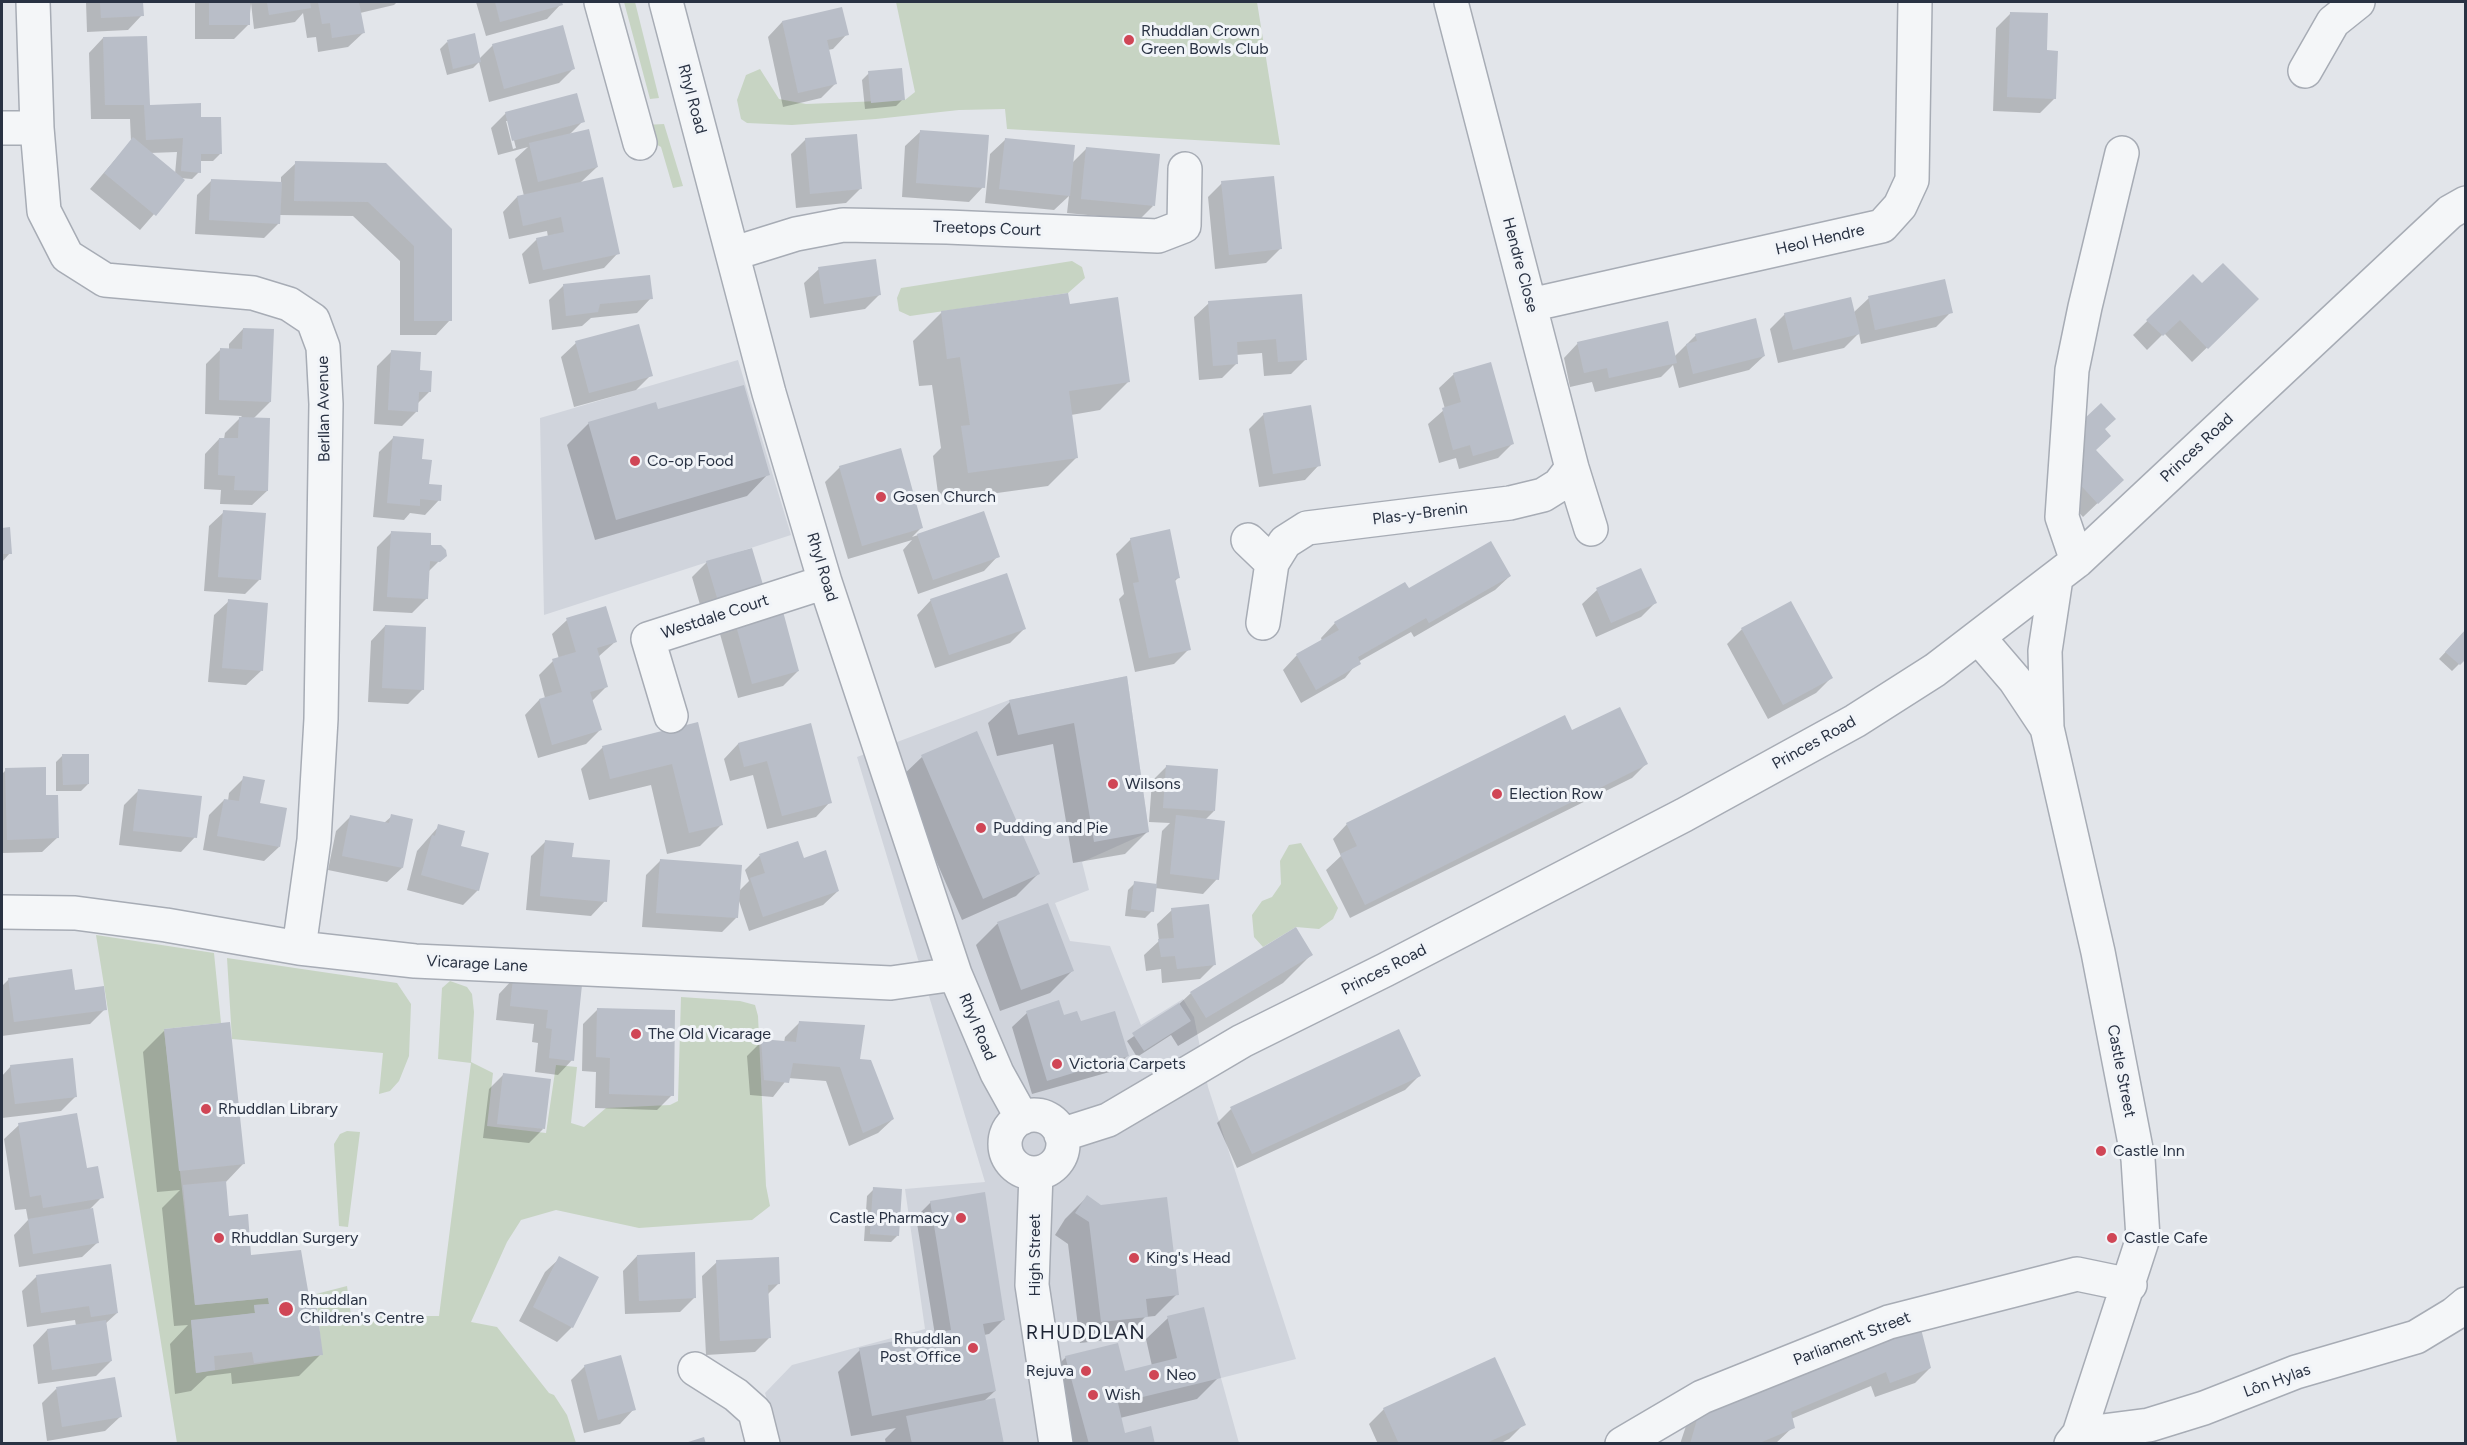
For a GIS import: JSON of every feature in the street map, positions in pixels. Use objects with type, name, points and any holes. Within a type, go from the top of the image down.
[{"type":"street","name":"Berllan Avenue","points":[[33,2],[37,128],[44,211],[67,256],[105,280],[253,293],[289,304],[313,320],[323,347],[326,404],[321,719],[314,840],[299,948]]},
{"type":"street","points":[[601,2],[640,143]]},
{"type":"street","name":"Rhyl Road","points":[[666,2],[735,253],[770,393],[825,582],[954,974],[997,1073],[1022,1118]]},
{"type":"street","name":"Hendre Close","points":[[1451,2],[1572,468],[1591,529]]},
{"type":"street","name":"Heol Hendre","points":[[1530,305],[1882,225],[1900,206],[1912,180],[1915,2]]},
{"type":"street","points":[[2305,72],[2333,22],[2358,2]]},
{"type":"street","points":[[2,128],[37,128]]},
{"type":"street","points":[[2066,569],[2062,517],[2072,370],[2122,153]]},
{"type":"street","name":"Treetops Court","points":[[735,253],[796,234],[843,225],[947,226],[1158,236],[1184,226],[1185,169]]},
{"type":"street","name":"Princes Road","points":[[1061,1135],[1108,1120],[1242,1041],[1385,970],[1684,815],[1856,721],[1935,670],[2066,569],[2450,212],[2466,203]]},
{"type":"street","name":"Plas-y-Brenin","points":[[1263,623],[1272,563],[1285,542],[1307,528],[1510,503],[1543,495],[1559,485],[1572,468]]},
{"type":"street","points":[[1248,540],[1272,563]]},
{"type":"street","name":"Castle Street","points":[[2066,569],[2045,651],[2047,728],[2098,952],[2139,1160],[2143,1238],[2130,1285],[2075,1439]]},
{"type":"street","name":"Westdale Court","points":[[671,716],[648,639],[825,582]]},
{"type":"street","name":"Castle Street","points":[[1979,638],[2015,680],[2047,728]]},
{"type":"street","name":"Vicarage Lane","points":[[2,912],[86,914],[299,948],[415,961],[651,974],[891,983],[954,974]]},
{"type":"street","points":[[1040,1116],[1049,1119],[1061,1135],[1063,1145],[1060,1157],[1054,1166],[1036,1173],[1016,1168],[1006,1152],[1007,1132],[1022,1118],[1040,1116]]},
{"type":"street","name":"High Street","points":[[1036,1173],[1032,1285],[1056,1443]]},
{"type":"street","name":"Parliament Street","points":[[1622,1443],[1668,1432],[1702,1397],[1889,1322],[2077,1274],[2130,1285]]},
{"type":"street","name":"Lôn Hylas","points":[[2075,1439],[2150,1425],[2204,1408],[2296,1372],[2416,1337],[2466,1304]]},
{"type":"street","points":[[695,1369],[736,1395],[755,1412],[763,1443]]},
{"type":"shaded area","points":[[738,360],[791,535],[544,615],[540,418]]},
{"type":"shaded area","points":[[1127,676],[1149,832],[1082,862],[1089,890],[1055,903],[1070,941],[1110,946],[1141,1025],[1183,999],[1194,1017],[1208,1087],[1296,1359],[1221,1378],[1239,1443],[780,1443],[765,1393],[792,1365],[925,1329],[905,1189],[985,1182],[857,757],[1009,700]]},
{"type":"green space","points":[[624,2],[635,2],[659,98],[650,99]]},
{"type":"green space","points":[[896,2],[1257,2],[1280,145],[1007,129],[1005,109],[959,110],[792,125],[747,123],[741,119],[737,100],[746,75],[760,69],[779,99],[806,104],[905,100],[915,92]]},
{"type":"green space","points":[[664,124],[683,186],[673,188],[661,147],[647,139],[645,125]]},
{"type":"green space","points":[[1072,261],[1082,267],[1085,278],[1068,293],[910,316],[899,311],[897,298],[901,288]]},
{"type":"green space","points":[[1301,843],[1338,908],[1333,919],[1319,929],[1296,927],[1263,947],[1254,937],[1252,915],[1262,901],[1272,897],[1281,884],[1280,861],[1289,845]]},
{"type":"green space","points":[[96,935],[214,953],[221,1023],[164,1029],[195,1305],[268,1298],[269,1304],[254,1305],[255,1313],[191,1321],[196,1373],[322,1355],[316,1294],[347,1286],[351,1316],[439,1316],[471,1063],[438,1059],[442,988],[450,981],[467,987],[472,994],[474,1012],[471,1062],[493,1073],[487,1126],[546,1133],[556,1065],[577,1067],[571,1123],[584,1127],[606,1108],[670,1105],[678,1101],[681,997],[740,1001],[755,1005],[758,1016],[766,1186],[770,1206],[752,1220],[639,1228],[556,1210],[521,1220],[507,1242],[471,1322],[497,1327],[549,1393],[554,1395],[567,1415],[576,1443],[177,1443]]},
{"type":"green space","points":[[227,958],[397,983],[411,1004],[409,1056],[399,1081],[390,1091],[379,1094],[383,1053],[232,1039]]},
{"type":"green space","points":[[347,1131],[360,1132],[348,1227],[339,1226],[334,1144],[340,1134]]},
{"type":"building","points":[[100,2],[143,2],[144,16],[101,18]]},
{"type":"building","points":[[209,2],[250,2],[250,25],[209,25]]},
{"type":"building","points":[[267,2],[310,2],[311,8],[269,15]]},
{"type":"building","points":[[318,2],[359,2],[365,33],[332,38],[330,23],[322,24]]},
{"type":"building","points":[[495,2],[562,2],[563,5],[500,22]]},
{"type":"building","points":[[842,7],[849,35],[827,40],[837,84],[798,93],[782,21]]},
{"type":"building","points":[[2010,12],[2048,13],[2047,50],[2058,51],[2056,99],[2007,97]]},
{"type":"building","points":[[563,25],[575,69],[504,89],[492,44]]},
{"type":"building","points":[[475,33],[481,62],[453,69],[447,40]]},
{"type":"building","points":[[147,36],[150,105],[201,103],[201,117],[221,117],[222,154],[201,154],[201,173],[181,171],[183,138],[146,140],[144,105],[105,105],[103,37]]},
{"type":"building","points":[[902,68],[905,100],[871,103],[868,71]]},
{"type":"building","points":[[577,93],[585,122],[512,141],[505,112]]},
{"type":"building","points":[[589,129],[598,167],[538,182],[529,143]]},
{"type":"building","points":[[920,130],[989,135],[985,188],[916,183]]},
{"type":"building","points":[[857,134],[862,189],[810,194],[805,138]]},
{"type":"building","points":[[133,137],[185,180],[156,216],[104,173]]},
{"type":"building","points":[[1005,138],[1075,145],[1070,196],[999,189]]},
{"type":"building","points":[[1086,147],[1160,154],[1155,206],[1081,199]]},
{"type":"building","points":[[295,161],[386,163],[452,229],[452,321],[414,321],[414,246],[368,202],[294,201]]},
{"type":"building","points":[[1274,176],[1282,249],[1229,255],[1221,181]]},
{"type":"building","points":[[603,177],[620,254],[543,270],[536,238],[564,232],[561,217],[523,226],[517,196]]},
{"type":"building","points":[[211,179],[282,182],[280,224],[209,220]]},
{"type":"building","points":[[876,259],[881,295],[824,304],[818,267]]},
{"type":"building","points":[[2223,263],[2259,299],[2208,349],[2180,320],[2163,336],[2146,320],[2193,274],[2202,283]]},
{"type":"building","points":[[650,275],[653,299],[600,304],[598,312],[566,316],[563,284]]},
{"type":"building","points":[[1945,279],[1953,313],[1875,330],[1868,296]]},
{"type":"building","points":[[1068,293],[1070,304],[1118,297],[1130,382],[1069,391],[1078,458],[968,473],[961,426],[970,425],[960,357],[947,359],[941,311]]},
{"type":"building","points":[[1302,294],[1307,360],[1278,362],[1276,339],[1237,342],[1238,364],[1213,366],[1208,301]]},
{"type":"building","points":[[1851,297],[1860,334],[1793,350],[1784,313]]},
{"type":"building","points":[[1756,318],[1765,356],[1693,374],[1686,344],[1697,341],[1695,334]]},
{"type":"building","points":[[1668,321],[1677,363],[1609,378],[1607,368],[1584,373],[1577,342]]},
{"type":"building","points":[[639,324],[653,376],[589,393],[575,341]]},
{"type":"building","points":[[243,328],[274,329],[271,402],[219,400],[220,348],[242,349]]},
{"type":"building","points":[[391,350],[421,352],[420,370],[432,371],[431,392],[419,392],[418,412],[388,410]]},
{"type":"building","points":[[1491,362],[1514,444],[1473,456],[1470,445],[1453,450],[1442,408],[1461,402],[1453,373]]},
{"type":"building","points":[[744,385],[770,475],[616,520],[588,422],[656,402],[658,409]]},
{"type":"building","points":[[2101,403],[2116,419],[2105,429],[2111,436],[2096,450],[2124,480],[2098,504],[2074,478],[2084,419]]},
{"type":"building","points":[[1311,405],[1321,466],[1273,474],[1263,413]]},
{"type":"building","points":[[239,417],[270,418],[268,491],[234,490],[235,476],[218,475],[219,438],[238,438]]},
{"type":"building","points":[[393,436],[424,439],[422,459],[432,460],[429,484],[442,485],[441,501],[420,499],[420,506],[387,503]]},
{"type":"building","name":"Gosen Church","points":[[901,448],[923,528],[862,546],[839,466]]},
{"type":"building","points":[[223,510],[266,513],[261,580],[218,577]]},
{"type":"building","points":[[984,511],[1000,557],[933,580],[917,534]]},
{"type":"building","points":[[10,527],[12,554],[2,554],[2,528]]},
{"type":"building","points":[[1170,529],[1180,578],[1175,579],[1191,650],[1149,658],[1133,583],[1139,582],[1130,538]]},
{"type":"building","points":[[391,531],[431,533],[431,545],[441,545],[446,550],[447,556],[440,562],[430,561],[428,599],[387,597]]},
{"type":"building","points":[[1491,541],[1511,576],[1429,623],[1426,618],[1358,657],[1361,664],[1316,690],[1296,654],[1339,630],[1334,622],[1405,582],[1409,588]]},
{"type":"building","points":[[752,548],[764,588],[718,601],[706,561]]},
{"type":"building","points":[[1641,568],[1657,603],[1611,623],[1596,588]]},
{"type":"building","points":[[1007,573],[1026,629],[949,655],[930,599]]},
{"type":"building","points":[[228,599],[268,603],[263,671],[222,668]]},
{"type":"building","points":[[1791,601],[1833,678],[1783,705],[1741,628]]},
{"type":"building","points":[[781,604],[799,671],[752,684],[734,618]]},
{"type":"building","points":[[606,606],[617,642],[597,648],[608,687],[590,692],[602,730],[552,745],[539,699],[562,692],[552,659],[576,652],[566,618]]},
{"type":"building","points":[[385,625],[426,627],[424,690],[382,688]]},
{"type":"building","points":[[2466,629],[2466,659],[2460,665],[2445,652]]},
{"type":"building","name":"Wilsons","points":[[1127,676],[1149,832],[1094,842],[1074,723],[1018,735],[1009,700]]},
{"type":"building","name":"Election Row","points":[[1620,707],[1648,764],[1365,905],[1340,854],[1357,846],[1346,823],[1565,715],[1572,730]]},
{"type":"building","points":[[698,722],[723,825],[689,833],[672,764],[610,779],[602,746]]},
{"type":"building","points":[[811,723],[832,803],[782,816],[767,761],[744,767],[738,743]]},
{"type":"building","points":[[977,731],[1040,874],[983,899],[921,755]]},
{"type":"building","points":[[62,754],[89,754],[89,784],[63,785]]},
{"type":"building","points":[[1166,765],[1218,769],[1215,811],[1163,808]]},
{"type":"building","points":[[46,767],[46,795],[58,795],[59,838],[7,840],[5,768]]},
{"type":"building","points":[[243,776],[265,780],[260,803],[287,808],[280,847],[217,836],[224,799],[239,801]]},
{"type":"building","points":[[138,789],[202,796],[197,838],[133,831]]},
{"type":"building","points":[[391,814],[413,819],[403,868],[342,856],[350,815],[389,823]]},
{"type":"building","points":[[1176,815],[1225,821],[1219,880],[1170,874]]},
{"type":"building","points":[[438,824],[465,831],[461,846],[489,853],[479,891],[421,875],[432,835],[435,836]]},
{"type":"building","points":[[545,840],[574,843],[572,857],[610,860],[607,902],[540,896]]},
{"type":"building","points":[[798,841],[804,858],[826,850],[839,891],[763,917],[750,878],[765,873],[759,854]]},
{"type":"building","points":[[660,859],[742,865],[738,918],[656,913]]},
{"type":"building","points":[[1134,881],[1157,884],[1154,912],[1131,909]]},
{"type":"building","points":[[1048,903],[1074,971],[1021,990],[997,922]]},
{"type":"building","points":[[1209,904],[1216,965],[1177,969],[1175,956],[1161,957],[1158,939],[1174,938],[1171,908]]},
{"type":"building","points":[[1296,927],[1313,955],[1206,1018],[1190,992]]},
{"type":"building","points":[[72,969],[75,990],[104,986],[107,1010],[14,1022],[8,978]]},
{"type":"building","points":[[513,978],[582,985],[574,1061],[549,1058],[552,1029],[546,1028],[548,1010],[510,1006]]},
{"type":"building","points":[[1059,1000],[1064,1015],[1077,1011],[1081,1021],[1115,1011],[1129,1056],[1047,1081],[1026,1011]]},
{"type":"building","points":[[1179,1003],[1191,1021],[1144,1051],[1132,1033]]},
{"type":"building","name":"The Old Vicarage","points":[[597,1008],[675,1010],[674,1096],[609,1094],[610,1058],[596,1057]]},
{"type":"building","points":[[799,1021],[865,1025],[860,1059],[871,1060],[894,1119],[863,1133],[840,1067],[793,1063],[789,1083],[764,1080],[761,1039],[796,1042]]},
{"type":"building","name":"Rhuddlan Library","points":[[230,1022],[245,1164],[179,1171],[164,1029]]},
{"type":"building","points":[[1399,1029],[1421,1076],[1252,1154],[1230,1107]]},
{"type":"building","points":[[73,1058],[77,1097],[15,1104],[10,1065]]},
{"type":"building","points":[[503,1073],[551,1079],[545,1129],[497,1124]]},
{"type":"building","points":[[77,1113],[87,1168],[98,1166],[104,1198],[43,1208],[41,1195],[30,1197],[18,1123]]},
{"type":"building","points":[[226,1181],[229,1216],[248,1214],[251,1255],[301,1250],[310,1302],[316,1302],[323,1355],[254,1363],[252,1352],[214,1356],[215,1370],[196,1373],[191,1320],[255,1313],[254,1305],[269,1304],[268,1298],[195,1305],[183,1185]]},
{"type":"building","points":[[873,1187],[902,1189],[899,1236],[870,1234]]},
{"type":"building","points":[[985,1192],[1005,1320],[983,1324],[996,1391],[872,1416],[859,1348],[951,1330],[930,1201]]},
{"type":"building","name":"King's Head","points":[[1087,1195],[1101,1205],[1167,1197],[1179,1295],[1146,1299],[1148,1317],[1101,1322],[1089,1222],[1075,1213]]},
{"type":"building","points":[[93,1208],[99,1243],[33,1254],[28,1219]]},
{"type":"building","points":[[695,1252],[696,1298],[639,1301],[637,1255]]},
{"type":"building","points":[[559,1256],[599,1277],[573,1328],[533,1307]]},
{"type":"building","points":[[779,1257],[780,1284],[768,1285],[771,1338],[720,1341],[716,1260]]},
{"type":"building","points":[[111,1264],[118,1313],[91,1317],[89,1306],[41,1313],[36,1275]]},
{"type":"building","points":[[1204,1307],[1221,1378],[1118,1403],[1125,1433],[1151,1426],[1155,1444],[1089,1444],[1065,1356],[1118,1343],[1125,1371],[1177,1358],[1167,1316]]},
{"type":"building","points":[[106,1320],[112,1361],[52,1370],[47,1329]]},
{"type":"building","points":[[1919,1321],[1931,1368],[1890,1383],[1886,1372],[1791,1412],[1795,1428],[1757,1444],[1690,1444],[1700,1409]]},
{"type":"building","points":[[621,1355],[636,1410],[598,1420],[584,1365]]},
{"type":"building","points":[[1495,1357],[1526,1425],[1484,1444],[1399,1444],[1383,1408]]},
{"type":"building","points":[[115,1377],[122,1417],[62,1427],[56,1387]]},
{"type":"building","points":[[995,1398],[1004,1444],[912,1444],[906,1416]]},
{"type":"building","points":[[704,1437],[706,1444],[685,1444],[685,1443]]},
{"type":"place","name":"Rhuddlan Crown Green Bowls Club","points":[[1129,40]]},
{"type":"place","name":"Co-op Food","points":[[635,461]]},
{"type":"place","name":"Gosen Church","points":[[881,497]]},
{"type":"place","name":"Wilsons","points":[[1113,784]]},
{"type":"place","name":"Election Row","points":[[1497,794]]},
{"type":"place","name":"Pudding and Pie","points":[[981,828]]},
{"type":"place","name":"The Old Vicarage","points":[[636,1034]]},
{"type":"place","name":"Victoria Carpets","points":[[1057,1064]]},
{"type":"place","name":"Rhuddlan Library","points":[[206,1109]]},
{"type":"place","name":"Castle Inn","points":[[2101,1151]]},
{"type":"place","name":"Castle Pharmacy","points":[[961,1218]]},
{"type":"place","name":"Rhuddlan Surgery","points":[[219,1238]]},
{"type":"place","name":"Castle Cafe","points":[[2112,1238]]},
{"type":"place","name":"King's Head","points":[[1134,1258]]},
{"type":"place","name":"Rhuddlan Children's Centre","points":[[286,1309]]},
{"type":"place","name":"Rhuddlan Post Office","points":[[973,1348]]},
{"type":"place","name":"Rejuva","points":[[1086,1371]]},
{"type":"place","name":"Neo","points":[[1154,1375]]},
{"type":"place","name":"Wish","points":[[1093,1395]]},
{"type":"district","name":"RHUDDLAN","points":[[1086,1333]]}]
